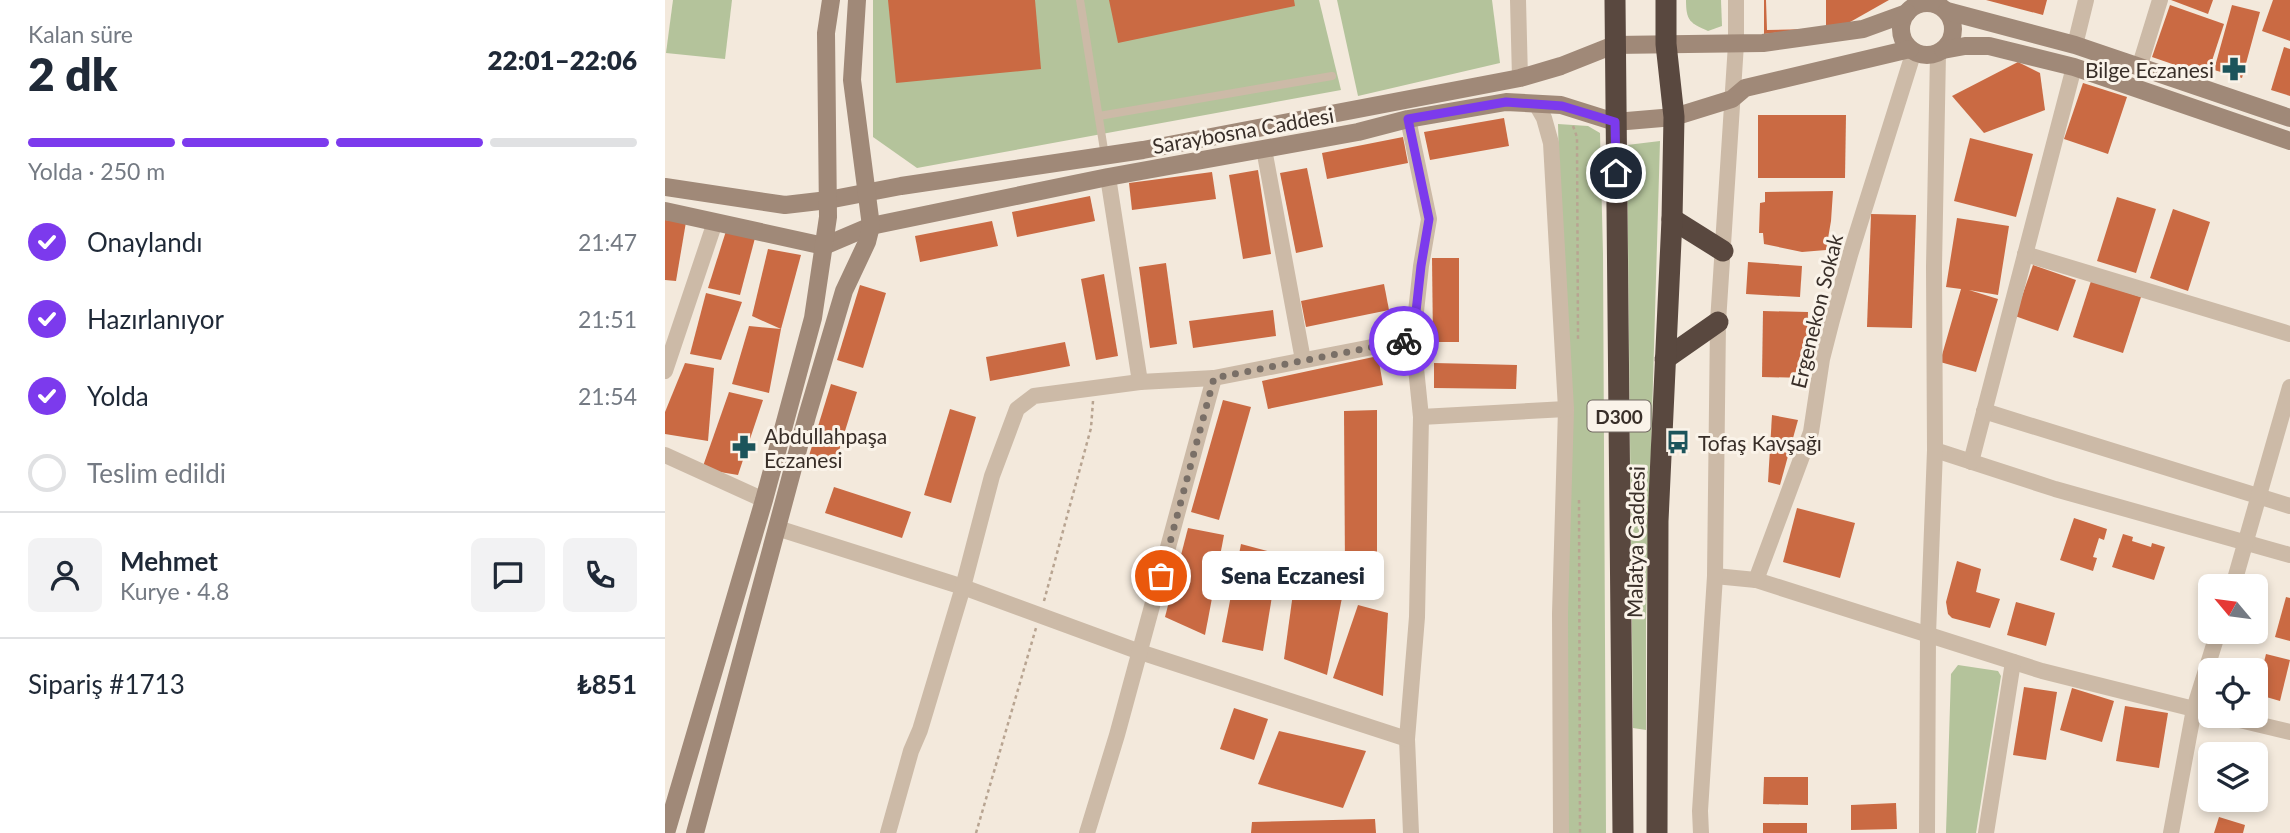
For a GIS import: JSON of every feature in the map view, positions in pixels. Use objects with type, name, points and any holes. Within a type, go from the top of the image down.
[{"type":"highway","name":"Malatya Caddesi","points":[[1615,0],[1623,833]]},
{"type":"highway","name":"Malatya Caddesi","points":[[1657,833],[1658,521],[1674,117],[1666,44],[1666,0]]},
{"type":"highway","points":[[1672,219],[1724,251]]},
{"type":"highway","points":[[1665,359],[1719,322]]},
{"type":"main road","points":[[666,833],[668,815],[764,500],[813,318],[828,200],[826,33],[831,0]]},
{"type":"main road","points":[[695,833],[844,291],[867,242],[871,226],[852,80],[857,0]]},
{"type":"main road","points":[[2290,118],[2075,45],[1945,6],[1923,1],[1911,8],[1903,20],[1902,35],[1912,50],[1930,55],[1965,46],[1989,46],[2074,67],[2290,141]]},
{"type":"main road","points":[[1941,51],[1954,31],[1945,6]]},
{"type":"main road","points":[[1614,45],[1763,43],[1863,29],[1906,13]]},
{"type":"main road","name":"Saraybosna Caddesi","points":[[665,187],[785,205],[828,200],[1105,156],[1520,78],[1561,66],[1614,45]]},
{"type":"main road","name":"Saraybosna Caddesi","points":[[824,246],[871,226],[1108,177],[1506,102],[1562,106],[1615,122],[1674,117],[1733,99],[1745,88],[1912,50]]},
{"type":"main road","points":[[665,211],[824,246]]},
{"type":"street","points":[[1518,0],[1520,78]]},
{"type":"street","points":[[1701,833],[1700,811],[1715,576],[1719,322],[1736,44],[1736,0]]},
{"type":"street","points":[[2075,45],[2086,0]]},
{"type":"street","points":[[2139,68],[2160,0]]},
{"type":"street","name":"Ergenekon Sokak","points":[[1756,580],[1811,432],[1822,359],[1832,320],[1912,50]]},
{"type":"street","points":[[1927,833],[1928,635],[1935,450],[1934,267],[1941,51]]},
{"type":"street","points":[[1971,462],[2074,67]]},
{"type":"street","points":[[1536,104],[1545,118],[1551,143],[1566,409],[1560,614],[1561,833]]},
{"type":"street","points":[[1408,119],[1429,219],[1413,339],[1422,417],[1417,617],[1407,739],[1411,833]]},
{"type":"street","points":[[1264,149],[1303,360]]},
{"type":"street","points":[[1108,177],[1140,382]]},
{"type":"street","points":[[665,371],[715,222]]},
{"type":"street","points":[[2025,254],[2290,334]]},
{"type":"street","points":[[888,833],[963,587],[992,476],[1017,409],[1034,396],[1140,382],[1214,378],[1413,339]]},
{"type":"street","points":[[1087,833],[1140,652],[1214,378]]},
{"type":"street","points":[[2237,574],[2290,387]]},
{"type":"street","points":[[1422,417],[1566,409]]},
{"type":"street","points":[[1984,411],[2290,506]]},
{"type":"street","points":[[1935,450],[2056,489],[2290,555]]},
{"type":"street","points":[[665,455],[764,500]]},
{"type":"street","points":[[778,528],[963,587],[1140,652],[1407,739]]},
{"type":"street","points":[[1715,576],[1756,580],[2013,662],[2198,710]]},
{"type":"street","points":[[1986,833],[2013,662]]},
{"type":"street","points":[[2171,833],[2198,727]]},
{"type":"street","points":[[2268,727],[2290,732]]},
{"type":"lane","points":[[1080,0],[1105,156]]},
{"type":"lane","points":[[1099,116],[1332,76]]},
{"type":"green space","points":[[673,0],[732,0],[725,59],[666,53]]},
{"type":"green space","points":[[873,0],[1319,0],[1341,90],[917,168],[873,137]]},
{"type":"green space","points":[[1337,0],[1492,0],[1500,63],[1358,96]]},
{"type":"green space","points":[[1686,0],[1721,0],[1722,26],[1708,31],[1693,23],[1688,17]]},
{"type":"green space","points":[[1558,124],[1588,126],[1600,133],[1606,833],[1568,833],[1568,548]]},
{"type":"green space","points":[[1660,141],[1646,622],[1646,730],[1633,728],[1627,145]]},
{"type":"green space","points":[[1958,665],[1998,671],[2001,676],[1976,833],[1946,833],[1951,674]]},
{"type":"building","points":[[888,0],[1035,0],[1041,69],[896,83]]},
{"type":"building","points":[[1109,0],[1294,0],[1295,6],[1118,43]]},
{"type":"building","points":[[1764,0],[1767,30],[1811,29],[1764,34]]},
{"type":"building","points":[[1826,0],[1889,0],[1836,30],[1826,30]]},
{"type":"building","points":[[1986,0],[2047,0],[2043,15]]},
{"type":"building","points":[[2171,0],[2213,0],[2208,14]]},
{"type":"building","points":[[2273,0],[2290,0],[2290,41],[2262,31]]},
{"type":"building","points":[[2170,5],[2224,24],[2207,76],[2152,57]]},
{"type":"building","points":[[2232,5],[2260,12],[2242,78],[2214,70]]},
{"type":"building","points":[[2284,47],[2290,49],[2290,96],[2271,90]]},
{"type":"building","points":[[2018,62],[2040,73],[2045,110],[1984,133],[1952,96]]},
{"type":"building","points":[[2083,83],[2127,97],[2108,154],[2064,139]]},
{"type":"building","points":[[1758,115],[1846,115],[1845,178],[1758,178]]},
{"type":"building","points":[[1504,118],[1509,146],[1430,160],[1424,132]]},
{"type":"building","points":[[1403,137],[1408,163],[1327,179],[1322,153]]},
{"type":"building","points":[[1970,138],[2033,154],[2016,217],[1954,201]]},
{"type":"building","points":[[1307,168],[1323,247],[1296,253],[1280,173]]},
{"type":"building","points":[[1258,170],[1271,254],[1243,259],[1229,175]]},
{"type":"building","points":[[1212,172],[1216,199],[1132,210],[1129,183]]},
{"type":"building","points":[[1833,191],[1826,250],[1802,252],[1764,244],[1763,233],[1759,233],[1760,203],[1765,202],[1765,192]]},
{"type":"building","points":[[1090,196],[1095,221],[1017,237],[1012,212]]},
{"type":"building","points":[[2117,197],[2156,209],[2136,273],[2097,261]]},
{"type":"building","points":[[2173,209],[2210,222],[2188,291],[2150,278]]},
{"type":"building","points":[[1871,214],[1916,215],[1912,328],[1867,327]]},
{"type":"building","points":[[1957,218],[2009,226],[1998,295],[1969,290],[1998,299],[1976,372],[1940,362],[1961,289],[1946,287]]},
{"type":"building","points":[[665,220],[686,222],[676,281],[665,280]]},
{"type":"building","points":[[992,221],[998,246],[920,262],[915,236]]},
{"type":"building","points":[[726,231],[755,238],[740,295],[708,288]]},
{"type":"building","points":[[768,249],[801,255],[781,329],[752,316]]},
{"type":"building","points":[[1432,258],[1459,258],[1459,342],[1433,342]]},
{"type":"building","points":[[1748,262],[1802,266],[1800,297],[1746,294]]},
{"type":"building","points":[[1166,263],[1177,344],[1150,348],[1139,267]]},
{"type":"building","points":[[2033,265],[2076,280],[2058,331],[2015,316]]},
{"type":"building","points":[[1104,274],[1118,356],[1096,360],[1081,279]]},
{"type":"building","points":[[2091,281],[2141,297],[2123,353],[2073,337]]},
{"type":"building","points":[[1384,284],[1389,310],[1306,327],[1301,301]]},
{"type":"building","points":[[860,285],[886,293],[863,368],[837,360]]},
{"type":"building","points":[[706,293],[742,302],[721,360],[690,354]]},
{"type":"building","points":[[1273,310],[1276,336],[1193,348],[1189,321]]},
{"type":"building","points":[[1763,311],[1808,312],[1806,378],[1762,377]]},
{"type":"building","points":[[749,326],[781,329],[769,393],[732,384]]},
{"type":"building","points":[[1065,342],[1070,366],[990,381],[986,357]]},
{"type":"building","points":[[1378,356],[1383,385],[1268,409],[1262,381]]},
{"type":"building","points":[[685,363],[714,368],[708,441],[665,434],[665,412]]},
{"type":"building","points":[[1434,363],[1517,365],[1516,389],[1434,388]]},
{"type":"building","points":[[831,384],[857,392],[834,467],[808,459]]},
{"type":"building","points":[[729,392],[763,400],[738,475],[702,469]]},
{"type":"building","points":[[1223,400],[1251,407],[1219,520],[1191,512]]},
{"type":"building","points":[[950,409],[976,417],[951,503],[924,495]]},
{"type":"building","points":[[1377,410],[1377,569],[1345,569],[1344,411]]},
{"type":"building","points":[[1772,415],[1798,420],[1780,485],[1768,482]]},
{"type":"building","points":[[834,487],[911,512],[902,538],[825,513]]},
{"type":"building","points":[[1797,508],[1855,523],[1840,578],[1783,562]]},
{"type":"building","points":[[2074,518],[2107,529],[2104,540],[2099,538],[2093,557],[2097,558],[2093,571],[2060,560]]},
{"type":"building","points":[[1188,528],[1224,535],[1205,635],[1165,617]]},
{"type":"building","points":[[2123,534],[2133,537],[2132,541],[2151,547],[2152,543],[2165,547],[2154,580],[2112,567]]},
{"type":"building","points":[[1241,544],[1279,554],[1263,651],[1222,642]]},
{"type":"building","points":[[1957,561],[1981,569],[1976,592],[2000,599],[1990,628],[1952,618],[1948,614],[1946,602]]},
{"type":"building","points":[[1297,564],[1346,577],[1327,675],[1284,659]]},
{"type":"building","points":[[2286,597],[2290,598],[2290,641],[2275,637]]},
{"type":"building","points":[[2016,602],[2055,613],[2046,646],[2007,635]]},
{"type":"building","points":[[1358,605],[1388,613],[1383,696],[1333,678]]},
{"type":"building","points":[[2266,654],[2290,660],[2280,701],[2268,698],[2268,658],[2265,658]]},
{"type":"building","points":[[2024,687],[2057,692],[2046,760],[2013,755]]},
{"type":"building","points":[[2072,688],[2114,701],[2102,742],[2060,730]]},
{"type":"building","points":[[2125,706],[2168,713],[2159,768],[2116,761]]},
{"type":"building","points":[[1234,708],[1268,719],[1254,760],[1220,749]]},
{"type":"building","points":[[1279,731],[1366,751],[1343,808],[1258,784]]},
{"type":"building","points":[[1764,777],[1808,777],[1808,805],[1763,804]]},
{"type":"building","points":[[1896,803],[1897,829],[1851,830],[1851,805]]},
{"type":"building","points":[[2219,817],[2245,825],[2243,833],[2214,833]]},
{"type":"building","points":[[1375,819],[1376,833],[1251,833],[1252,822]]},
{"type":"building","points":[[1763,823],[1807,823],[1807,833],[1763,833]]},
{"type":"way so far","points":[[1161,576],[1214,378],[1404,341]]},
{"type":"place","name":"Bilge Eczanesi","points":[[2234,69]]},
{"type":"place","name":"Tofaş Kavşağı","points":[[1678,442]]},
{"type":"place","name":"Abdullahpaşa Eczanesi","points":[[744,447]]},
{"type":"place","name":"Sena Eczanesi","points":[[1161,576]]},
{"type":"route","points":[[1404,341],[1413,339],[1429,219],[1408,119],[1506,102],[1562,106],[1615,122],[1616,173]]}]
